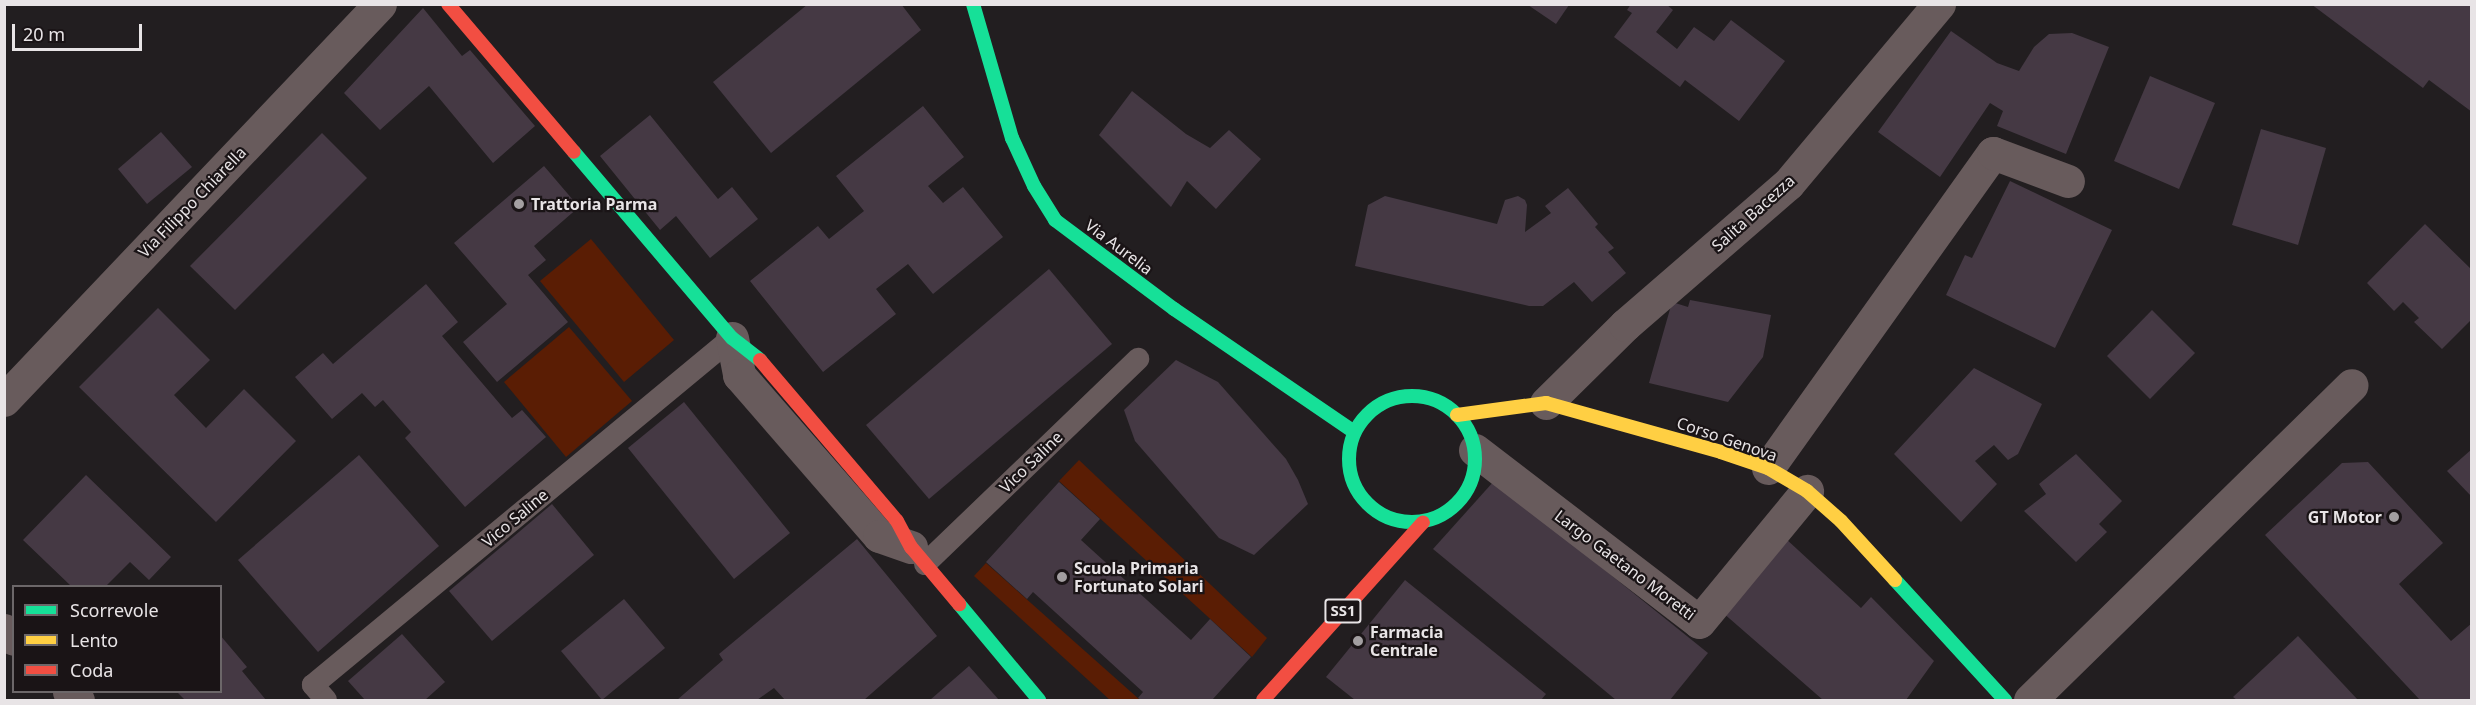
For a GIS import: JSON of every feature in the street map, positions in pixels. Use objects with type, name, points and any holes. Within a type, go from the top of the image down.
[{"type":"main road","points":[[448,4],[732,338]]},
{"type":"main road","name":"Via Aurelia","points":[[973,4],[1012,138],[1034,186],[1055,220],[1174,309],[1354,432]]},
{"type":"main road","points":[[1421,396],[1440,403],[1457,415],[1469,431],[1475,450],[1475,470],[1468,489],[1457,504],[1441,516],[1423,522],[1400,522],[1378,513],[1361,498],[1351,478],[1348,455],[1354,432],[1365,416],[1381,404],[1401,397],[1421,396]]},
{"type":"main road","name":"Corso Genova","points":[[1457,415],[1546,403],[1721,452],[1768,468],[1807,491],[1841,521],[2005,700]]},
{"type":"main road","name":"SS1","points":[[1263,700],[1423,522]]},
{"type":"main road","points":[[918,556],[1039,700]]},
{"type":"street","name":"Via Filippo Chiarella","points":[[4,400],[380,4]]},
{"type":"street","name":"Salita Bacezza","points":[[1546,403],[1625,325],[1788,184],[1939,4]]},
{"type":"street","points":[[1768,468],[1992,153],[2068,181]]},
{"type":"street","points":[[732,338],[739,375],[879,536],[918,556]]},
{"type":"street","points":[[2030,700],[2352,385]]},
{"type":"street","name":"Largo Gaetano Moretti","points":[[1475,450],[1699,622],[1807,491]]},
{"type":"lane","name":"Vico Saline","points":[[326,700],[313,685],[732,338]]},
{"type":"lane","name":"Vico Saline","points":[[918,556],[1138,359]]},
{"type":"shaded area","points":[[591,239],[674,340],[624,382],[540,281]]},
{"type":"shaded area","points":[[569,327],[632,401],[566,457],[504,382]]},
{"type":"shaded area","points":[[1079,460],[1267,638],[1252,657],[1059,481]]},
{"type":"shaded area","points":[[986,563],[1140,700],[1110,700],[974,576]]},
{"type":"building","points":[[808,4],[901,4],[921,30],[771,153],[713,82]]},
{"type":"building","points":[[1631,4],[1666,4],[1673,10],[1656,32],[1677,49],[1694,27],[1714,41],[1731,20],[1785,61],[1739,121],[1685,80],[1680,87],[1614,37],[1632,13],[1627,10]]},
{"type":"building","points":[[2311,4],[2472,4],[2472,112],[2429,80],[2423,88]]},
{"type":"building","points":[[1528,5],[1569,5],[1556,24]]},
{"type":"building","points":[[423,8],[462,56],[470,50],[535,126],[493,163],[429,86],[380,130],[344,93]]},
{"type":"building","points":[[1951,31],[1997,63],[2019,71],[2034,47],[2049,34],[2072,33],[2109,47],[2066,154],[1997,126],[2003,111],[1990,103],[1940,177],[1878,132]]},
{"type":"building","points":[[2150,76],[2215,103],[2179,189],[2114,161]]},
{"type":"building","points":[[1132,91],[1186,134],[1210,148],[1229,130],[1261,159],[1216,209],[1187,181],[1171,207],[1099,135]]},
{"type":"building","points":[[923,106],[964,157],[928,186],[943,203],[963,187],[1003,237],[933,294],[908,264],[876,289],[896,314],[823,372],[750,281],[818,226],[829,239],[864,211],[836,176]]},
{"type":"building","points":[[650,115],[718,199],[732,187],[758,219],[710,258],[676,216],[660,230],[600,156]]},
{"type":"building","points":[[2261,129],[2326,148],[2298,245],[2232,225]]},
{"type":"building","points":[[161,132],[192,167],[147,204],[118,169]]},
{"type":"building","points":[[322,133],[367,178],[235,310],[190,266]]},
{"type":"building","points":[[544,166],[579,207],[534,246],[546,260],[528,275],[568,322],[497,382],[463,342],[507,304],[454,243]]},
{"type":"building","points":[[2010,181],[2112,230],[2055,348],[1946,295],[1965,255],[1972,258]]},
{"type":"building","points":[[1568,188],[1598,224],[1595,227],[1614,248],[1608,252],[1626,273],[1592,302],[1574,282],[1543,306],[1529,306],[1355,266],[1368,205],[1385,196],[1497,224],[1505,200],[1518,196],[1525,200],[1527,205],[1525,232],[1551,213],[1545,206]]},
{"type":"building","points":[[2425,224],[2472,270],[2472,319],[2442,349],[2414,322],[2419,318],[2403,302],[2394,311],[2367,283]]},
{"type":"building","points":[[1049,269],[1112,344],[929,499],[866,425]]},
{"type":"building","points":[[426,284],[458,322],[442,336],[512,418],[522,410],[546,437],[465,507],[405,438],[411,432],[383,400],[375,407],[362,393],[332,419],[295,377],[323,353],[333,364]]},
{"type":"building","points":[[1690,300],[1771,315],[1763,357],[1728,402],[1649,383],[1672,302],[1688,307]]},
{"type":"building","points":[[158,308],[210,360],[174,395],[206,428],[244,389],[296,441],[216,522],[79,387]]},
{"type":"building","points":[[2152,310],[2195,353],[2150,399],[2107,356]]},
{"type":"building","points":[[1176,360],[1218,382],[1286,459],[1308,504],[1254,555],[1219,538],[1135,441],[1124,410]]},
{"type":"building","points":[[1974,368],[2042,404],[2018,454],[2008,460],[1994,445],[1975,461],[1997,484],[1961,522],[1894,454]]},
{"type":"building","points":[[684,402],[790,533],[734,579],[628,448]]},
{"type":"building","points":[[2472,449],[2472,497],[2447,471]]},
{"type":"building","points":[[2076,454],[2122,501],[2099,524],[2107,532],[2076,562],[2024,511],[2046,494],[2039,484]]},
{"type":"building","points":[[359,455],[439,546],[318,652],[238,560]]},
{"type":"building","points":[[2368,462],[2443,543],[2399,584],[2451,641],[2472,623],[2472,700],[2420,700],[2265,535],[2342,463]]},
{"type":"building","points":[[86,475],[171,557],[149,580],[130,562],[107,585],[70,585],[23,540]]},
{"type":"building","points":[[1494,481],[1708,653],[1670,700],[1616,700],[1433,549]]},
{"type":"building","name":"Scuola Primaria Fortunato Solari","points":[[1059,482],[1100,519],[1081,540],[1191,640],[1210,619],[1251,657],[1212,700],[1141,700],[1138,698],[1143,692],[1033,592],[1027,599],[986,562]]},
{"type":"building","points":[[552,504],[594,555],[492,641],[449,591]]},
{"type":"building","points":[[1785,538],[1861,608],[1871,597],[1934,661],[1906,700],[1823,700],[1722,612]]},
{"type":"building","points":[[857,539],[937,636],[864,700],[785,700],[774,688],[757,700],[677,700],[723,660],[719,654]]},
{"type":"building","points":[[1405,580],[1546,694],[1541,700],[1355,700],[1326,677]]},
{"type":"building","points":[[624,599],[665,648],[602,700],[561,651]]},
{"type":"building","points":[[402,634],[445,682],[425,700],[365,700],[348,681]]},
{"type":"building","points":[[2298,636],[2358,700],[2237,700],[2233,697]]},
{"type":"building","points":[[222,637],[247,667],[242,671],[266,700],[185,700],[178,693],[222,693]]},
{"type":"building","points":[[969,666],[999,700],[930,700]]},
{"type":"traffic: fast","points":[[973,4],[1012,138],[1034,186],[1055,220],[1174,309],[1354,432]]},
{"type":"traffic: fast","points":[[574,152],[732,338],[760,360]]},
{"type":"traffic: fast","points":[[1412,396],[1436,401],[1457,414],[1470,435],[1475,459],[1470,483],[1457,504],[1436,517],[1412,522],[1388,517],[1367,504],[1354,483],[1349,459],[1354,435],[1367,414],[1388,401],[1412,396]]},
{"type":"traffic: fast","points":[[1895,580],[2005,700]]},
{"type":"traffic: fast","points":[[959,604],[1039,700]]},
{"type":"traffic: slow","points":[[1457,415],[1546,403],[1721,452],[1768,468],[1807,491],[1841,521],[1895,580]]},
{"type":"traffic: jam","points":[[448,4],[574,152]]},
{"type":"traffic: jam","points":[[760,360],[897,521],[911,547],[959,604]]},
{"type":"traffic: jam","points":[[1263,700],[1423,522]]},
{"type":"place","name":"Trattoria Parma","points":[[519,204]]},
{"type":"place","name":"GT Motor","points":[[2394,517]]},
{"type":"place","name":"Scuola Primaria Fortunato Solari","points":[[1062,577]]},
{"type":"place","name":"Farmacia Centrale","points":[[1358,641]]}]
